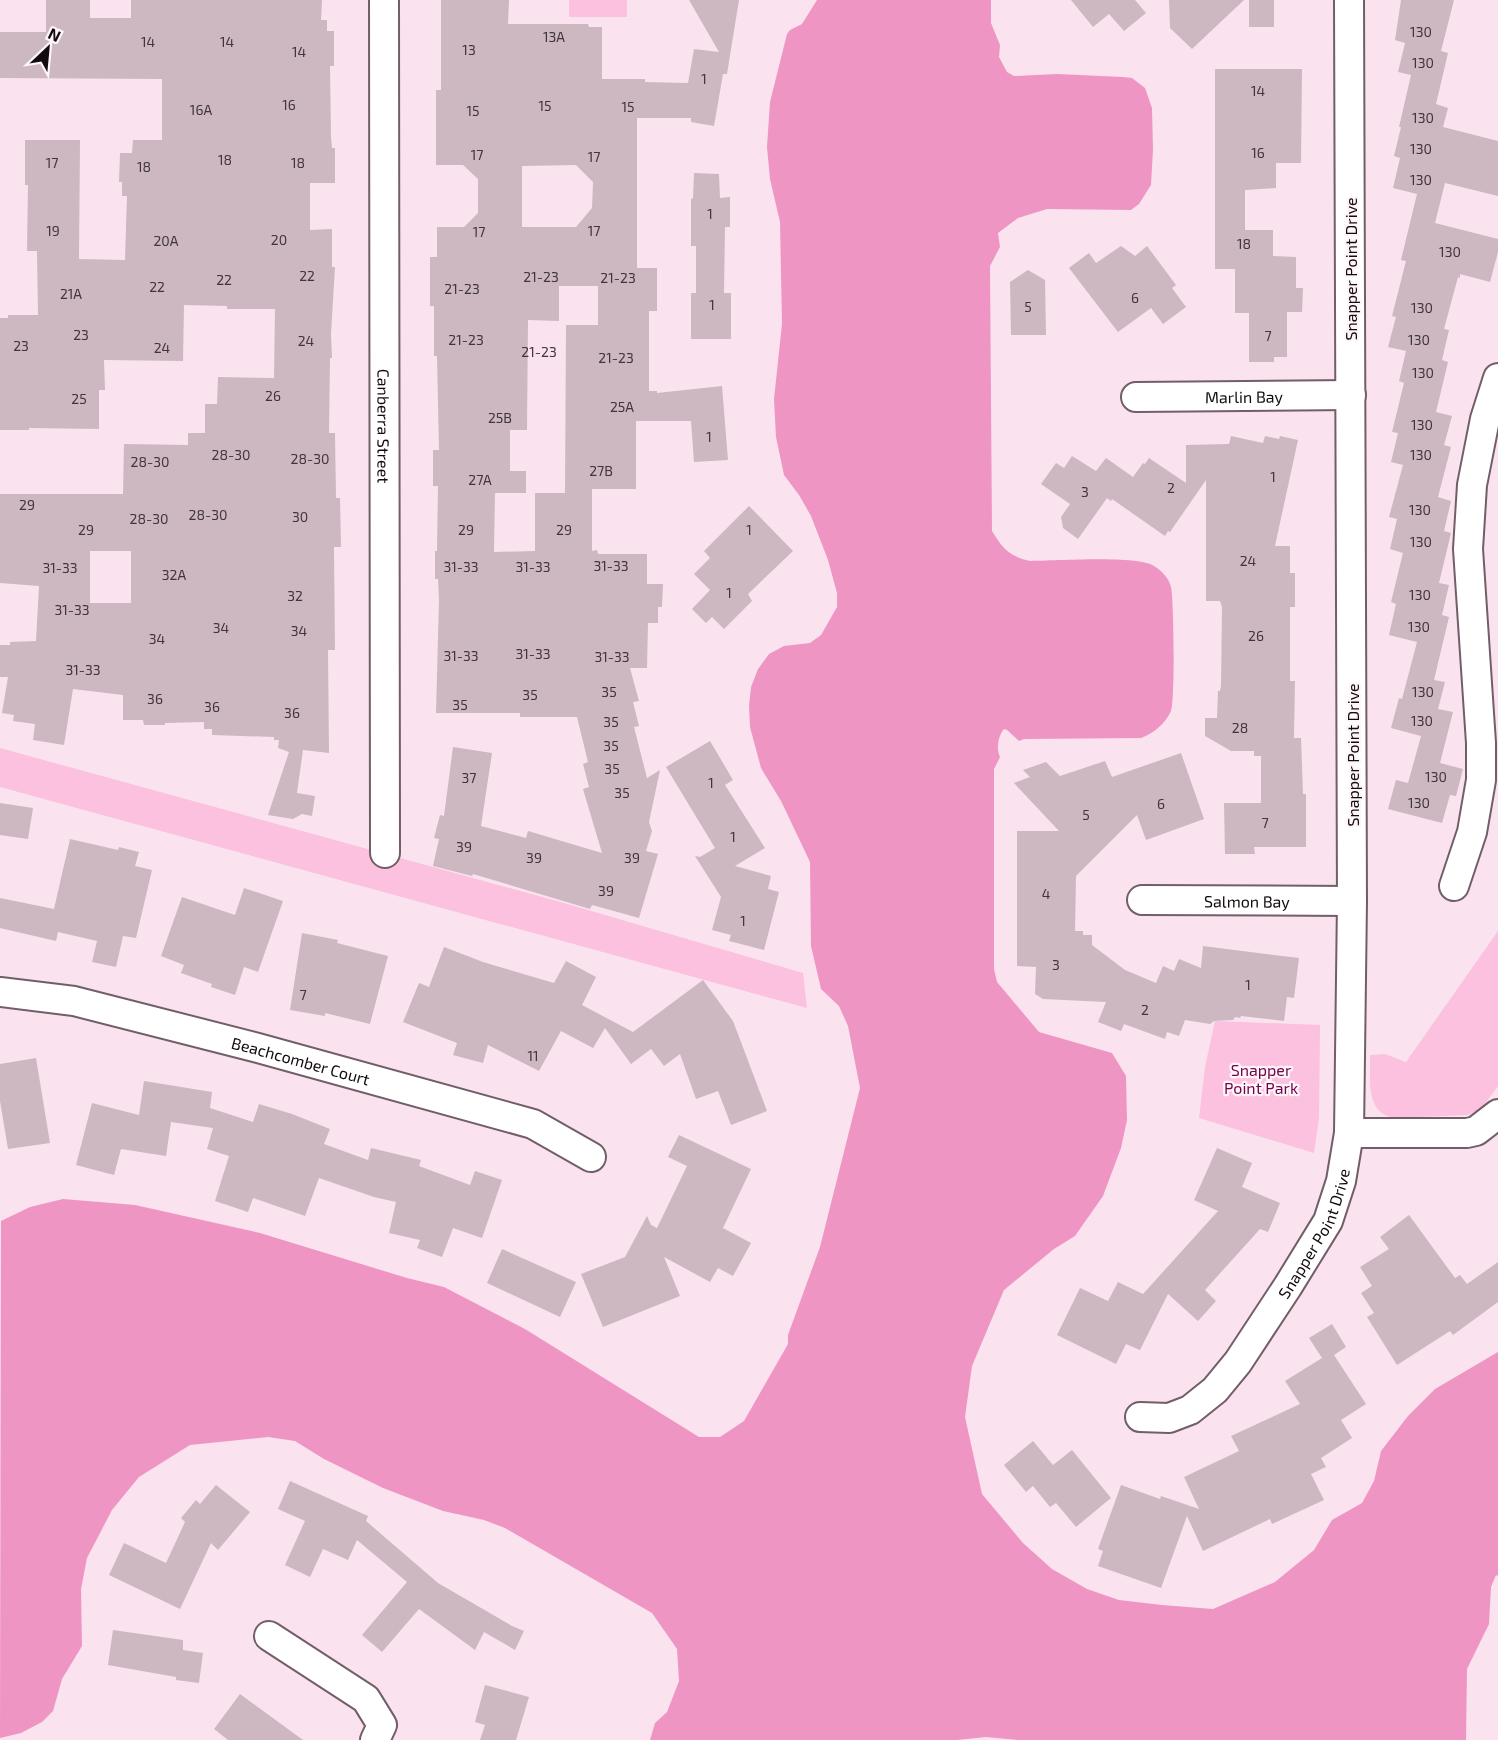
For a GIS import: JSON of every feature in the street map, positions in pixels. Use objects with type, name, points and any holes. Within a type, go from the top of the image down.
[{"type":"street","name":"Canberra Street","points":[[384,0],[385,853]]},
{"type":"street","name":"Snapper Point Drive","points":[[1140,1417],[1169,1418],[1185,1413],[1206,1398],[1233,1369],[1328,1221],[1341,1181],[1349,1133],[1352,901],[1349,0]]},
{"type":"street","points":[[1454,886],[1472,832],[1481,780],[1481,743],[1468,549],[1472,485],[1485,419],[1498,378]]},
{"type":"street","name":"Marlin Bay","points":[[1136,397],[1351,395]]},
{"type":"street","name":"Salmon Bay","points":[[1142,900],[1352,901]]},
{"type":"street","name":"Beachcomber Court","points":[[0,992],[74,1001],[258,1048],[533,1124],[591,1157]]},
{"type":"street","points":[[1349,1133],[1467,1133],[1476,1131],[1498,1114]]},
{"type":"street","points":[[269,1636],[366,1699],[382,1725],[375,1740]]},
{"type":"green space","points":[[569,0],[627,0],[627,17],[569,17]]},
{"type":"green space","points":[[0,748],[564,903],[803,973],[807,1008],[0,787]]},
{"type":"green space","points":[[1498,931],[1498,1086],[1482,1108],[1468,1115],[1394,1118],[1384,1115],[1373,1102],[1370,1055],[1385,1054],[1406,1062]]},
{"type":"green space","name":"Snapper Point Park","points":[[1215,1021],[1320,1025],[1319,1118],[1314,1153],[1199,1118],[1205,1067]]},
{"type":"shaded area","points":[[817,0],[991,0],[991,23],[1000,45],[999,57],[1007,72],[1014,76],[1057,74],[1132,78],[1145,88],[1152,108],[1151,185],[1139,204],[1131,210],[1047,209],[1018,218],[998,233],[1000,247],[990,266],[992,531],[1007,551],[1030,561],[1095,559],[1131,561],[1154,566],[1167,577],[1171,587],[1174,670],[1171,711],[1159,728],[1141,738],[1024,739],[1019,741],[1004,729],[999,739],[1000,757],[994,769],[994,969],[997,982],[1039,1032],[1112,1053],[1126,1076],[1127,1120],[1121,1148],[1103,1196],[1075,1236],[1054,1249],[1004,1290],[972,1366],[965,1417],[982,1494],[1023,1543],[1052,1569],[1087,1589],[1119,1600],[1213,1609],[1275,1582],[1314,1550],[1332,1520],[1362,1503],[1374,1481],[1381,1451],[1408,1416],[1435,1389],[1498,1352],[1498,1576],[1496,1575],[1491,1587],[1489,1624],[1467,1669],[1466,1740],[1019,1740],[986,1737],[957,1740],[650,1740],[655,1723],[667,1712],[679,1681],[677,1649],[652,1613],[505,1528],[484,1520],[443,1511],[383,1488],[324,1459],[295,1441],[268,1437],[190,1445],[139,1477],[112,1510],[87,1558],[81,1589],[82,1646],[62,1679],[53,1711],[42,1722],[21,1733],[0,1738],[1,1221],[30,1207],[63,1199],[135,1205],[260,1233],[444,1287],[525,1329],[699,1437],[720,1437],[744,1421],[788,1344],[788,1335],[820,1247],[860,1088],[848,1026],[839,1006],[821,989],[811,946],[810,862],[781,801],[761,768],[750,727],[749,706],[751,687],[758,669],[769,654],[784,646],[810,643],[821,635],[837,607],[837,593],[828,560],[811,516],[784,475],[776,437],[774,399],[782,324],[780,222],[770,179],[767,147],[770,102],[787,34],[802,24]]},
{"type":"building","points":[[46,0],[90,0],[90,18],[131,18],[131,0],[322,0],[321,20],[327,20],[327,31],[334,31],[334,66],[330,66],[331,137],[332,148],[335,148],[335,183],[310,183],[310,230],[332,229],[332,267],[335,267],[329,433],[335,433],[336,498],[340,498],[341,547],[334,547],[335,650],[328,650],[329,753],[303,750],[297,793],[315,796],[312,816],[302,814],[293,819],[268,815],[289,752],[278,748],[279,740],[274,740],[274,737],[212,735],[212,729],[204,729],[204,722],[144,725],[143,720],[123,720],[123,695],[73,689],[64,745],[33,740],[35,724],[13,721],[14,715],[2,713],[8,677],[0,677],[0,645],[10,645],[10,642],[36,641],[39,586],[0,583],[0,494],[123,494],[124,444],[188,445],[188,433],[205,433],[205,404],[217,404],[218,377],[274,378],[275,309],[227,309],[227,306],[184,305],[183,361],[104,360],[105,390],[99,390],[99,429],[0,430],[0,318],[8,318],[8,315],[38,315],[37,251],[27,251],[28,185],[25,185],[25,140],[80,140],[79,259],[125,260],[127,196],[122,196],[122,182],[119,182],[120,153],[132,153],[133,140],[162,140],[162,79],[0,78],[0,32],[46,32]],"holes":[[[90,551],[131,551],[131,603],[90,603]]]},
{"type":"building","points":[[441,0],[509,0],[508,24],[588,24],[589,27],[602,27],[602,79],[645,79],[645,82],[688,83],[694,49],[719,52],[689,0],[739,0],[727,74],[723,74],[714,126],[691,122],[691,118],[637,118],[637,268],[657,268],[657,311],[649,311],[649,391],[657,391],[657,393],[722,386],[728,460],[694,462],[691,421],[636,421],[636,489],[592,489],[592,551],[597,550],[598,554],[647,554],[647,584],[663,584],[662,607],[658,607],[658,623],[648,623],[647,668],[630,668],[639,701],[633,702],[639,726],[634,727],[647,778],[660,770],[649,822],[652,831],[646,851],[658,854],[639,918],[592,905],[590,909],[473,874],[472,876],[433,866],[439,839],[434,838],[440,815],[444,816],[453,747],[492,753],[481,826],[526,838],[528,831],[602,853],[583,789],[589,787],[583,764],[588,762],[577,717],[520,717],[520,713],[436,713],[439,600],[438,579],[435,579],[435,551],[437,551],[438,486],[433,486],[433,450],[439,450],[437,356],[434,356],[434,306],[430,306],[430,257],[437,257],[437,227],[464,227],[478,213],[478,179],[463,165],[436,165],[436,90],[441,90]],"holes":[[[576,165],[593,182],[592,208],[576,227],[522,227],[522,166]],[[559,286],[598,286],[598,325],[566,325],[565,493],[535,493],[535,551],[494,552],[495,493],[526,493],[526,471],[510,471],[510,430],[527,430],[528,320],[559,321]]]},
{"type":"building","points":[[1071,0],[1135,0],[1146,13],[1124,31],[1109,14],[1093,27]]},
{"type":"building","points":[[1169,0],[1244,0],[1192,49],[1170,28]]},
{"type":"building","points":[[1249,0],[1274,0],[1274,27],[1249,27]]},
{"type":"building","points":[[1401,0],[1454,0],[1441,51],[1448,53],[1436,104],[1448,108],[1443,127],[1498,141],[1498,196],[1445,183],[1435,223],[1498,239],[1498,252],[1490,282],[1460,274],[1460,278],[1458,277],[1444,329],[1449,330],[1442,360],[1448,362],[1436,412],[1452,416],[1444,445],[1451,447],[1438,497],[1451,501],[1444,531],[1451,533],[1439,583],[1449,585],[1442,615],[1449,617],[1434,680],[1445,682],[1438,709],[1453,712],[1440,763],[1463,769],[1456,796],[1450,795],[1442,823],[1388,809],[1396,780],[1408,783],[1421,736],[1391,728],[1399,698],[1402,699],[1417,642],[1389,635],[1396,604],[1391,602],[1403,553],[1390,549],[1397,519],[1389,517],[1403,465],[1391,462],[1398,433],[1392,432],[1404,383],[1399,381],[1406,351],[1388,347],[1396,317],[1392,316],[1406,261],[1401,260],[1417,194],[1393,188],[1400,158],[1394,156],[1411,75],[1398,72],[1405,43],[1395,40]]},
{"type":"building","points":[[1215,69],[1302,69],[1301,163],[1276,163],[1276,188],[1245,190],[1245,230],[1273,230],[1273,256],[1296,257],[1296,288],[1303,288],[1302,312],[1287,312],[1287,357],[1274,357],[1274,362],[1249,362],[1249,313],[1235,313],[1235,269],[1215,269]]},
{"type":"building","points":[[694,173],[719,174],[720,198],[730,197],[730,227],[725,227],[724,293],[731,293],[731,339],[691,339],[691,293],[696,293],[696,246],[691,246],[691,199],[693,198]]},
{"type":"building","points":[[1121,246],[1135,256],[1147,246],[1176,285],[1172,288],[1186,307],[1163,324],[1151,308],[1118,332],[1069,268],[1089,253],[1096,263]]},
{"type":"building","points":[[1028,270],[1045,280],[1046,335],[1011,335],[1010,282]]},
{"type":"building","points":[[1231,436],[1263,443],[1265,436],[1279,439],[1280,436],[1298,440],[1275,546],[1290,546],[1290,573],[1295,573],[1295,607],[1290,607],[1290,681],[1295,681],[1294,738],[1301,738],[1303,794],[1306,794],[1306,847],[1254,847],[1255,854],[1225,854],[1224,803],[1261,803],[1261,756],[1254,756],[1254,751],[1231,751],[1205,736],[1205,718],[1217,718],[1218,691],[1221,686],[1222,607],[1220,601],[1206,601],[1206,480],[1165,536],[1112,499],[1111,501],[1107,498],[1078,539],[1063,528],[1061,517],[1070,504],[1041,484],[1056,463],[1064,468],[1072,456],[1096,471],[1106,458],[1133,477],[1149,458],[1186,483],[1186,445],[1229,444]]},
{"type":"building","points":[[749,506],[793,551],[748,594],[752,601],[724,629],[712,617],[706,623],[692,609],[710,590],[694,574],[710,558],[704,551]]},
{"type":"building","points":[[710,741],[733,780],[725,785],[765,848],[735,866],[771,876],[768,889],[779,892],[764,950],[729,941],[731,935],[712,930],[721,897],[695,856],[700,857],[715,848],[666,767]]},
{"type":"building","points":[[1181,753],[1204,819],[1146,840],[1137,815],[1076,876],[1075,931],[1083,931],[1083,935],[1092,935],[1092,945],[1125,970],[1156,983],[1163,966],[1174,971],[1179,959],[1201,968],[1203,946],[1299,958],[1294,998],[1287,997],[1284,1021],[1241,1016],[1233,1020],[1214,1021],[1210,1024],[1185,1020],[1179,1036],[1167,1032],[1165,1039],[1124,1024],[1121,1031],[1098,1022],[1106,1002],[1043,999],[1035,994],[1036,967],[1017,966],[1017,831],[1059,831],[1014,783],[1030,777],[1023,770],[1046,762],[1060,776],[1105,761],[1112,777]]},
{"type":"building","points":[[0,803],[33,808],[28,839],[0,835]]},
{"type":"building","points":[[70,839],[118,850],[119,847],[139,852],[135,866],[152,870],[136,938],[123,936],[116,967],[92,962],[97,941],[58,932],[56,941],[0,928],[0,898],[54,909]]},
{"type":"building","points":[[244,888],[283,901],[258,972],[244,967],[235,995],[181,973],[184,965],[161,956],[182,897],[235,915]]},
{"type":"building","points":[[302,933],[338,940],[337,943],[388,956],[370,1024],[325,1013],[325,1016],[290,1010]]},
{"type":"building","points":[[444,947],[483,962],[554,983],[566,961],[596,977],[582,1005],[633,1032],[703,980],[733,1021],[767,1111],[731,1125],[718,1091],[696,1099],[680,1054],[664,1066],[651,1049],[631,1064],[605,1028],[593,1048],[561,1031],[539,1071],[488,1045],[483,1063],[453,1055],[457,1043],[403,1022],[419,983],[429,987]]},
{"type":"building","points":[[36,1058],[50,1143],[8,1149],[0,1101],[0,1064]]},
{"type":"building","points":[[144,1081],[212,1092],[210,1108],[253,1122],[259,1104],[292,1114],[330,1129],[324,1144],[368,1160],[371,1148],[421,1160],[419,1166],[470,1185],[475,1171],[502,1180],[482,1238],[453,1228],[442,1257],[417,1248],[420,1240],[389,1233],[396,1202],[319,1178],[305,1216],[253,1198],[248,1212],[215,1201],[229,1156],[207,1149],[213,1128],[171,1122],[166,1156],[121,1149],[114,1175],[76,1165],[92,1103],[139,1115]]},
{"type":"building","points":[[679,1135],[751,1169],[723,1228],[751,1243],[733,1276],[718,1268],[710,1282],[664,1257],[680,1296],[603,1327],[581,1274],[625,1257],[647,1216],[651,1225],[657,1228],[687,1166],[668,1157]]},
{"type":"building","points":[[1217,1148],[1252,1163],[1242,1187],[1280,1203],[1268,1232],[1260,1229],[1205,1290],[1216,1301],[1198,1321],[1168,1294],[1140,1350],[1126,1344],[1116,1364],[1057,1335],[1080,1288],[1108,1301],[1118,1282],[1143,1294],[1218,1211],[1194,1200]]},
{"type":"building","points":[[1409,1215],[1455,1278],[1460,1275],[1467,1284],[1498,1262],[1498,1302],[1453,1335],[1450,1331],[1397,1365],[1367,1317],[1374,1313],[1361,1293],[1372,1286],[1360,1267],[1389,1249],[1380,1237]]},
{"type":"building","points":[[502,1249],[576,1282],[560,1317],[487,1283]]},
{"type":"building","points":[[1332,1324],[1346,1347],[1334,1355],[1366,1404],[1341,1420],[1352,1438],[1321,1458],[1326,1467],[1311,1474],[1324,1500],[1272,1524],[1270,1519],[1203,1551],[1187,1516],[1161,1588],[1098,1566],[1103,1551],[1098,1549],[1121,1485],[1160,1499],[1161,1496],[1199,1509],[1184,1477],[1239,1451],[1231,1436],[1300,1404],[1285,1381],[1322,1358],[1309,1338]]},
{"type":"building","points":[[1033,1441],[1053,1465],[1072,1450],[1111,1498],[1076,1527],[1056,1503],[1050,1507],[1033,1486],[1026,1492],[1004,1465]]},
{"type":"building","points":[[290,1481],[368,1516],[366,1521],[438,1583],[524,1631],[515,1650],[484,1632],[475,1650],[419,1609],[382,1652],[362,1635],[407,1582],[357,1540],[348,1560],[323,1549],[310,1577],[285,1565],[305,1521],[278,1509]]},
{"type":"building","points":[[216,1485],[250,1512],[218,1550],[211,1543],[180,1609],[109,1575],[124,1543],[166,1563],[185,1522],[181,1518],[196,1500],[200,1504]]},
{"type":"building","points":[[113,1630],[183,1640],[183,1650],[203,1653],[199,1683],[108,1665]]},
{"type":"building","points":[[485,1685],[529,1697],[516,1740],[480,1740],[485,1725],[475,1722]]},
{"type":"building","points":[[240,1694],[303,1740],[228,1740],[214,1729]]}]
